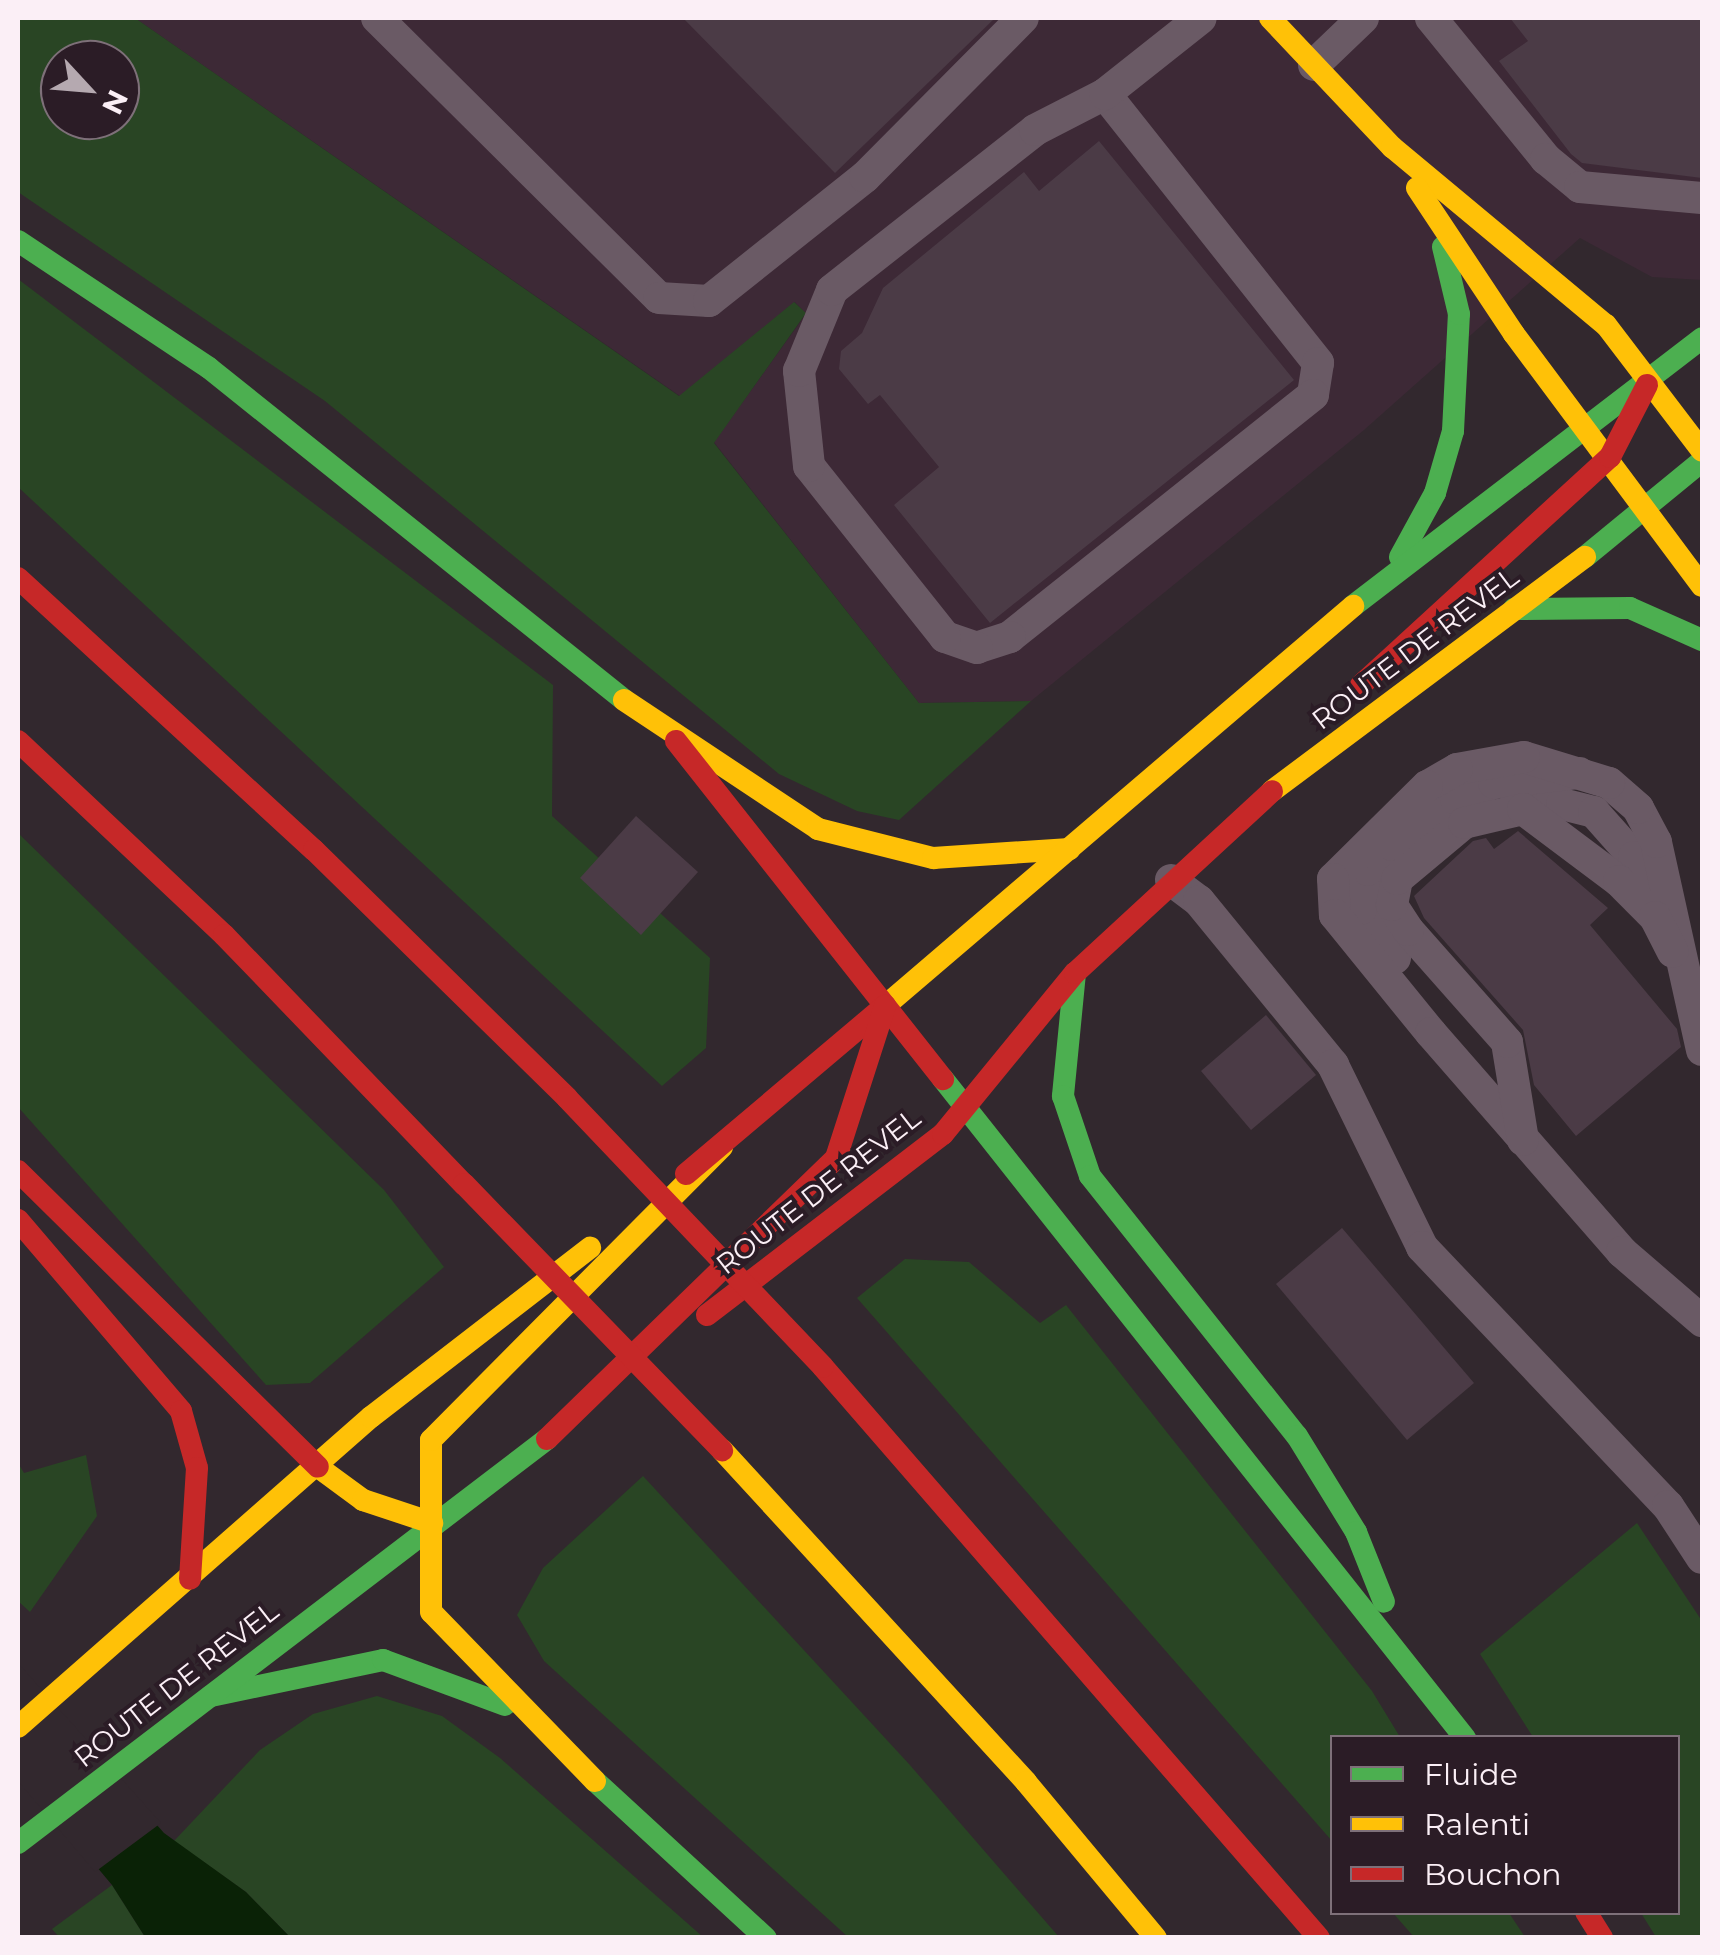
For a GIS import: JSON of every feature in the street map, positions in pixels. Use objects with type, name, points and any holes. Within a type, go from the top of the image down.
[{"type":"main road","points":[[1270,18],[1392,147],[1606,324],[1650,378],[1693,420],[1702,451]]},
{"type":"main road","points":[[1392,147],[1437,221],[1702,586]]},
{"type":"main road","points":[[1376,587],[1416,536],[1447,455],[1458,314],[1437,221]]},
{"type":"main road","points":[[18,241],[210,368],[676,741],[818,829],[863,846],[933,858],[1070,849]]},
{"type":"main road","points":[[18,1726],[143,1622],[371,1416],[722,1147],[1376,587],[1702,338]]},
{"type":"main road","points":[[1283,780],[1328,714],[1610,458],[1650,378]]},
{"type":"main road","points":[[1647,508],[1693,420]]},
{"type":"main road","name":"ROUTE DE REVEL","points":[[18,1843],[943,1134],[1075,973],[1283,780],[1647,508],[1702,460]]},
{"type":"main road","points":[[18,578],[314,850],[566,1098],[823,1367],[1319,1938]]},
{"type":"main road","points":[[1514,609],[1630,608],[1702,640]]},
{"type":"main road","points":[[18,741],[224,935],[722,1450],[1026,1782],[1156,1938]]},
{"type":"main road","points":[[676,741],[885,1006],[967,1102],[1408,1660],[1463,1735]]},
{"type":"main road","points":[[1075,973],[1063,1096],[1090,1176],[1297,1436],[1356,1532],[1408,1660]]},
{"type":"main road","points":[[546,1440],[836,1158],[885,1006]]},
{"type":"main road","points":[[722,1147],[441,1422],[431,1440],[431,1612],[516,1709],[766,1938]]},
{"type":"main road","points":[[18,1171],[318,1467],[363,1500],[432,1522]]},
{"type":"main road","points":[[18,1220],[180,1410],[197,1468],[190,1579]]},
{"type":"main road","points":[[211,1696],[283,1687],[327,1666],[383,1660],[516,1709]]},
{"type":"main road","points":[[1588,1915],[1602,1938]]},
{"type":"lane","points":[[377,18],[659,298],[709,301],[865,176],[1023,18]]},
{"type":"lane","points":[[1106,94],[1318,363],[1312,395],[1010,637],[977,648],[945,637],[809,466],[798,371],[832,290],[1035,130],[1106,94],[1202,18]]},
{"type":"lane","points":[[1314,65],[1364,18]]},
{"type":"lane","points":[[1431,18],[1546,159],[1580,187],[1702,198]]},
{"type":"lane","points":[[1702,1050],[1656,842],[1638,808],[1584,772],[1524,757],[1456,768],[1427,786],[1333,879],[1334,915],[1479,1089],[1622,1252],[1702,1321]]},
{"type":"lane","points":[[1522,1140],[1507,1042],[1392,905],[1397,879],[1426,849],[1489,812],[1523,810],[1655,916],[1689,983]]},
{"type":"lane","points":[[1171,880],[1198,902],[1333,1065],[1422,1247],[1668,1506],[1702,1558]]},
{"type":"shaded area","points":[[18,18],[135,18],[679,396],[794,302],[806,313],[714,443],[919,703],[1031,701],[899,820],[857,811],[779,774],[325,401],[18,192]]},
{"type":"shaded area","points":[[135,18],[1702,18],[1702,280],[1652,277],[1580,238],[1364,430],[1031,701],[919,703],[714,442],[806,314],[795,302],[680,396]]},
{"type":"shaded area","points":[[18,279],[553,685],[552,816],[710,958],[706,1048],[662,1086],[18,487]]},
{"type":"shaded area","points":[[18,833],[384,1190],[444,1267],[310,1383],[266,1385],[18,1107]]},
{"type":"shaded area","points":[[905,1259],[969,1262],[1040,1323],[1066,1305],[1372,1691],[1399,1735],[1330,1735],[1330,1839],[857,1298]]},
{"type":"shaded area","points":[[86,1455],[97,1516],[30,1612],[18,1601],[18,1463],[24,1473]]},
{"type":"shaded area","points":[[643,1476],[909,1764],[1059,1937],[848,1937],[544,1661],[517,1615],[543,1568]]},
{"type":"shaded area","points":[[1637,1523],[1702,1621],[1702,1937],[1656,1937],[1642,1915],[1680,1915],[1680,1735],[1532,1735],[1480,1654]]},
{"type":"shaded area","points":[[18,1668],[164,1833],[246,1892],[290,1937],[145,1937],[112,1885],[18,1773]]},
{"type":"shaded area","points":[[377,1696],[442,1716],[500,1758],[703,1937],[290,1937],[246,1892],[174,1841],[260,1750],[313,1714]]},
{"type":"shaded area","points":[[112,1885],[145,1937],[59,1937],[52,1929]]},
{"type":"shaded area","points":[[1395,1915],[1510,1915],[1525,1937],[1414,1937]]},
{"type":"pier","points":[[18,1663],[161,1823],[95,1872],[18,1781]]},
{"type":"building","points":[[683,18],[995,18],[835,173]]},
{"type":"building","points":[[1510,18],[1702,18],[1702,178],[1582,163],[1571,154],[1499,61],[1528,41]]},
{"type":"building","points":[[1099,141],[1294,380],[990,623],[894,505],[939,467],[880,395],[868,404],[839,369],[841,351],[862,333],[883,288],[1024,172],[1039,191]]},
{"type":"building","points":[[636,816],[698,872],[641,935],[580,878]]},
{"type":"building","points":[[1518,831],[1608,908],[1590,925],[1677,1029],[1681,1047],[1576,1136],[1534,1085],[1523,1030],[1424,918],[1414,896],[1473,841],[1486,838],[1494,849]]},
{"type":"building","points":[[1266,1015],[1316,1075],[1251,1130],[1201,1071]]},
{"type":"building","points":[[1342,1228],[1474,1383],[1407,1440],[1276,1284]]},
{"type":"traffic: fast","points":[[18,241],[209,368],[624,700]]},
{"type":"traffic: fast","points":[[1400,557],[1435,493],[1453,431],[1459,314],[1443,247]]},
{"type":"traffic: fast","points":[[1353,606],[1702,338]]},
{"type":"traffic: fast","points":[[1585,557],[1702,461]]},
{"type":"traffic: fast","points":[[1514,609],[1630,608],[1702,640]]},
{"type":"traffic: fast","points":[[1075,973],[1063,1096],[1090,1176],[1297,1436],[1356,1532],[1384,1602]]},
{"type":"traffic: fast","points":[[943,1079],[1463,1735]]},
{"type":"traffic: fast","points":[[18,1843],[547,1439]]},
{"type":"traffic: fast","points":[[211,1696],[383,1660],[505,1705]]},
{"type":"traffic: fast","points":[[595,1781],[766,1938]]},
{"type":"traffic: slow","points":[[1270,18],[1392,147],[1606,325],[1702,451]]},
{"type":"traffic: slow","points":[[1417,188],[1514,334],[1702,586]]},
{"type":"traffic: slow","points":[[1272,791],[1585,557]]},
{"type":"traffic: slow","points":[[885,1006],[1353,606]]},
{"type":"traffic: slow","points":[[624,700],[818,829],[933,858],[1070,849]]},
{"type":"traffic: slow","points":[[595,1781],[431,1612],[431,1440],[722,1147]]},
{"type":"traffic: slow","points":[[18,1727],[371,1417],[590,1248]]},
{"type":"traffic: slow","points":[[722,1450],[1026,1782],[1156,1938]]},
{"type":"traffic: slow","points":[[318,1467],[363,1500],[432,1523]]},
{"type":"traffic: jam","points":[[1361,685],[1610,457],[1647,385]]},
{"type":"traffic: jam","points":[[18,578],[314,850],[567,1098]]},
{"type":"traffic: jam","points":[[18,741],[224,935],[464,1184]]},
{"type":"traffic: jam","points":[[676,741],[943,1079]]},
{"type":"traffic: jam","points":[[707,1315],[943,1134],[1075,973],[1272,791]]},
{"type":"traffic: jam","points":[[686,1174],[885,1006]]},
{"type":"traffic: jam","points":[[547,1439],[836,1158],[885,1006]]},
{"type":"traffic: jam","points":[[567,1098],[823,1367]]},
{"type":"traffic: jam","points":[[18,1171],[318,1467]]},
{"type":"traffic: jam","points":[[464,1184],[722,1450]]},
{"type":"traffic: jam","points":[[18,1220],[181,1411],[197,1468],[190,1579]]},
{"type":"traffic: jam","points":[[823,1367],[1319,1938]]},
{"type":"traffic: jam","points":[[1588,1915],[1602,1938]]}]
